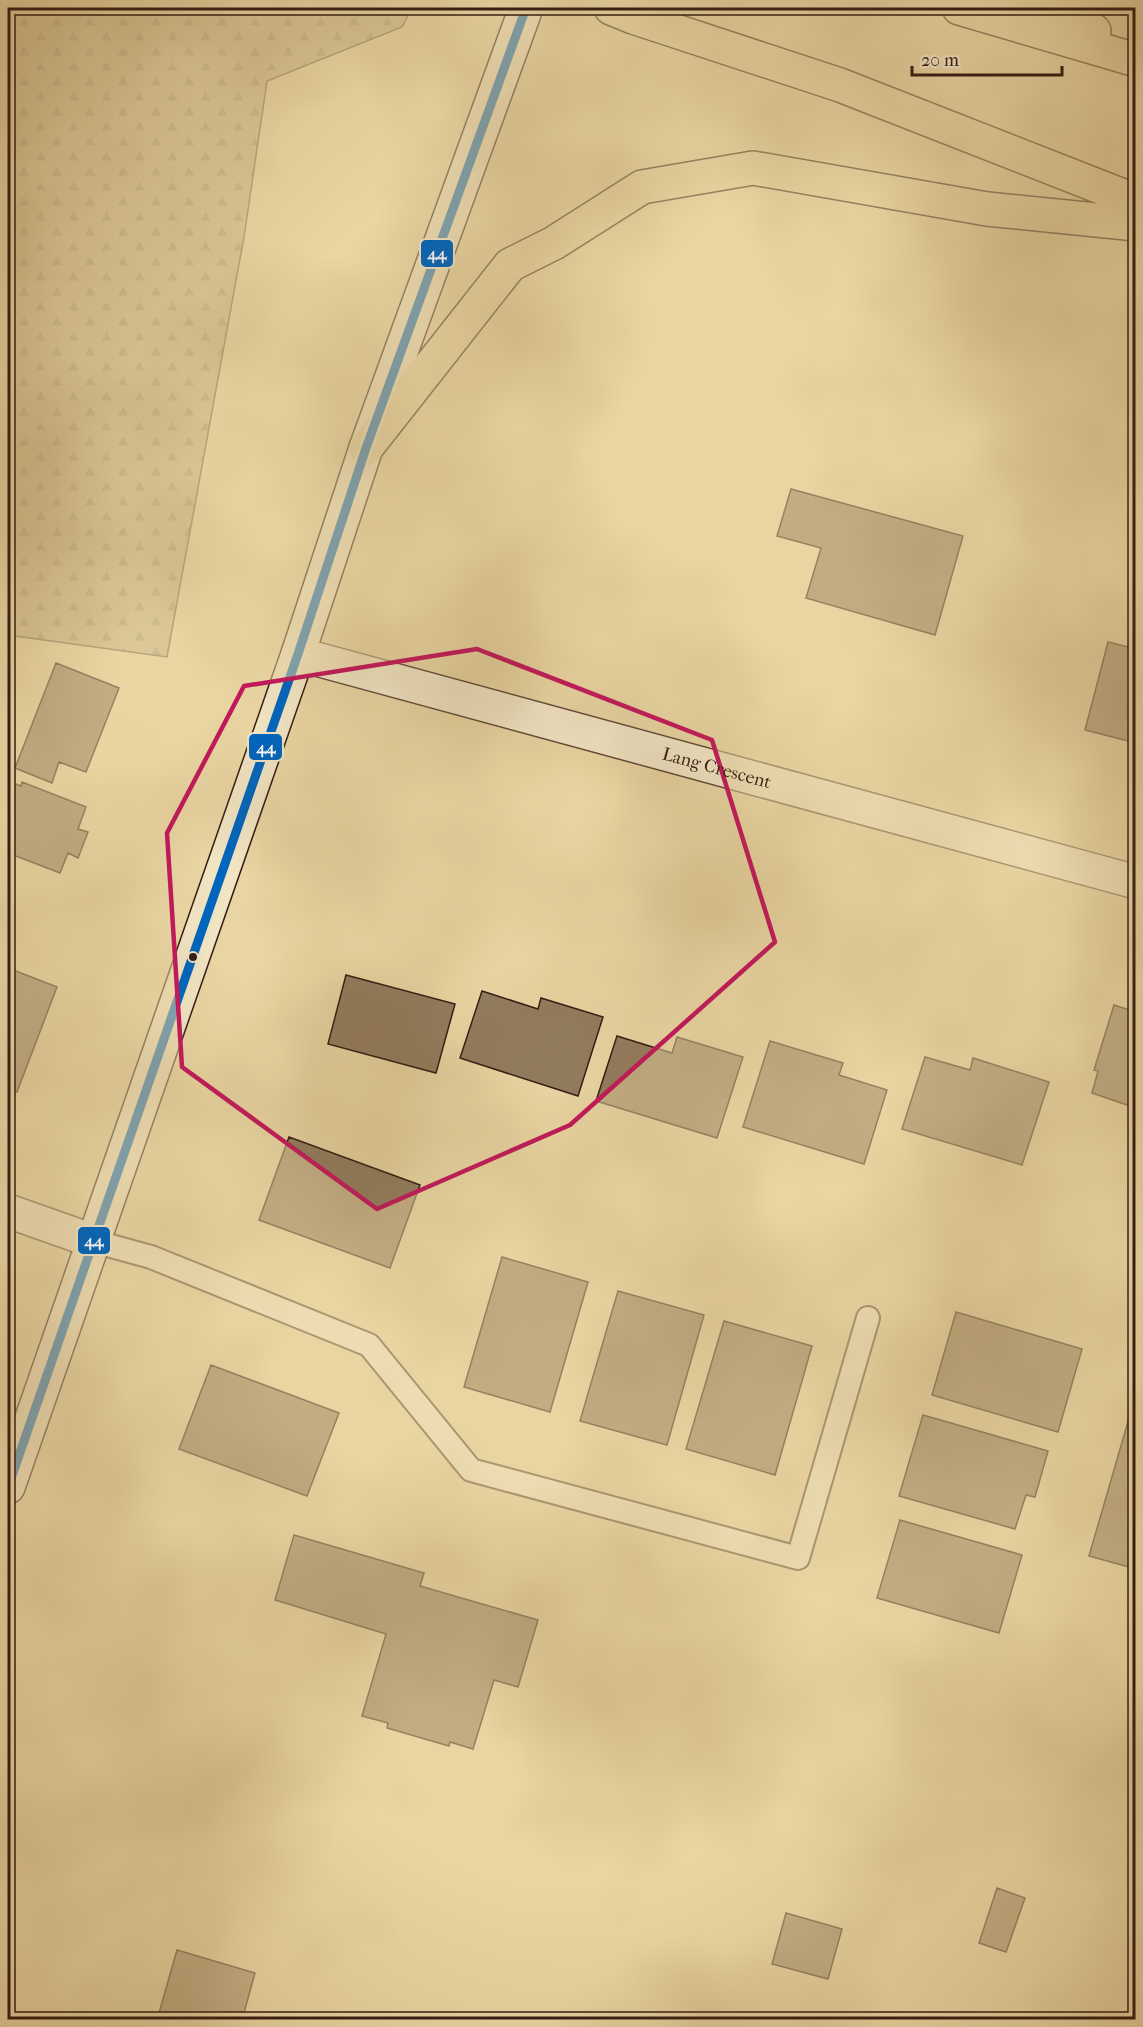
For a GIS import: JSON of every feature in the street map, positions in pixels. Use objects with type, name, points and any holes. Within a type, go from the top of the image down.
[{"type":"highway","points":[[611,8],[840,85],[1136,201]]},
{"type":"highway","points":[[959,8],[1136,60]]},
{"type":"highway","points":[[1046,8],[1136,52]]},
{"type":"highway","points":[[366,448],[510,265],[554,243],[642,187],[753,168],[987,209],[1136,224]]},
{"type":"main road","points":[[8,1487],[298,654],[366,448],[526,8]]},
{"type":"main road","name":"Lang Crescent","points":[[298,654],[1136,882]]},
{"type":"main road","points":[[8,1211],[93,1241]]},
{"type":"lane","points":[[93,1241],[151,1257],[369,1345],[471,1470],[798,1558],[868,1318]]},
{"type":"highlighted area","points":[[477,649],[712,740],[775,942],[570,1125],[377,1209],[182,1067],[167,833],[244,686]]},
{"type":"green space","points":[[8,8],[412,8],[402,27],[267,81],[244,237],[167,657],[8,635]]},
{"type":"building","points":[[791,489],[963,536],[935,635],[806,598],[821,548],[777,536]]},
{"type":"building","points":[[1108,642],[1136,649],[1136,743],[1085,730]]},
{"type":"building","points":[[56,663],[119,688],[86,772],[59,762],[52,783],[15,768]]},
{"type":"building","points":[[8,781],[21,786],[22,782],[86,807],[78,829],[88,832],[78,858],[68,853],[60,873],[8,853]]},
{"type":"building","points":[[8,968],[57,987],[17,1092],[8,1088]]},
{"type":"building","points":[[346,975],[455,1004],[436,1073],[328,1044]]},
{"type":"building","points":[[482,991],[538,1009],[541,998],[603,1017],[578,1096],[460,1058]]},
{"type":"building","points":[[1114,1005],[1136,1012],[1136,1082],[1127,1105],[1092,1093],[1098,1071],[1094,1070]]},
{"type":"building","points":[[617,1036],[672,1053],[677,1037],[743,1057],[717,1138],[596,1101]]},
{"type":"building","points":[[770,1041],[843,1063],[839,1075],[887,1090],[864,1164],[743,1127]]},
{"type":"building","points":[[925,1057],[970,1070],[973,1058],[1049,1082],[1022,1165],[902,1129]]},
{"type":"building","points":[[289,1137],[420,1185],[390,1268],[259,1220]]},
{"type":"building","points":[[502,1257],[588,1282],[550,1412],[464,1387]]},
{"type":"building","points":[[618,1291],[704,1315],[667,1445],[580,1421]]},
{"type":"building","points":[[956,1312],[1082,1349],[1058,1432],[932,1395]]},
{"type":"building","points":[[724,1321],[812,1346],[775,1475],[686,1449]]},
{"type":"building","points":[[211,1365],[339,1413],[307,1496],[179,1449]]},
{"type":"building","points":[[1136,1394],[1136,1569],[1089,1556]]},
{"type":"building","points":[[923,1415],[1048,1451],[1035,1497],[1026,1495],[1015,1529],[899,1496]]},
{"type":"building","points":[[900,1520],[1022,1555],[999,1633],[877,1598]]},
{"type":"building","points":[[294,1535],[424,1573],[420,1586],[538,1620],[518,1687],[494,1680],[473,1749],[450,1742],[449,1746],[387,1728],[388,1723],[362,1716],[386,1634],[275,1600]]},
{"type":"building","points":[[997,1888],[1025,1898],[1006,1952],[979,1943]]},
{"type":"building","points":[[786,1913],[842,1929],[828,1979],[772,1964]]},
{"type":"building","points":[[177,1950],[255,1973],[242,2020],[157,2020]]},
{"type":"transit line","name":"44","points":[[8,1487],[298,654],[366,448],[526,8]]}]
